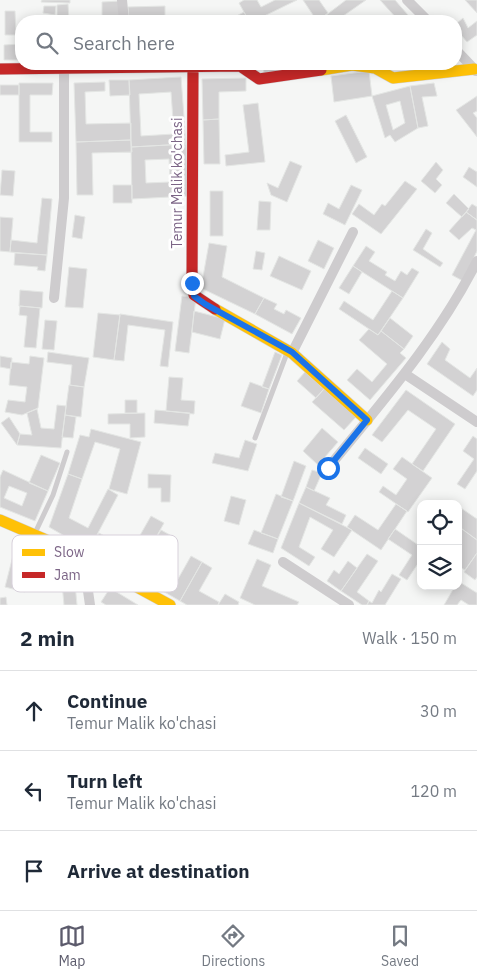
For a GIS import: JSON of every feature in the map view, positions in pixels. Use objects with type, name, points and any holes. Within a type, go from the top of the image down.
[{"type":"street","points":[[122,0],[123,15]]},
{"type":"street","points":[[407,0],[422,15]]},
{"type":"street","points":[[462,56],[475,70]]},
{"type":"street","points":[[0,69],[15,69]]},
{"type":"street","points":[[54,298],[64,198],[64,70]]},
{"type":"street","name":"Temur Malik ko'chasi","points":[[193,70],[192,283],[194,296],[290,351],[367,420]]},
{"type":"street","points":[[246,70],[259,79],[319,70]]},
{"type":"street","points":[[379,70],[393,78],[475,70]]},
{"type":"street","points":[[290,351],[353,232]]},
{"type":"street","points":[[328,468],[405,374],[460,295],[477,260]]},
{"type":"street","points":[[405,374],[477,422]]},
{"type":"street","points":[[0,520],[39,535]]},
{"type":"street","points":[[283,562],[349,605]]},
{"type":"street","points":[[88,592],[90,605]]},
{"type":"street","points":[[147,592],[170,605]]},
{"type":"lane","points":[[255,438],[290,351]]},
{"type":"lane","points":[[35,533],[68,452]]},
{"type":"building","points":[[42,0],[70,0],[70,3],[41,2]]},
{"type":"building","points":[[244,0],[257,0],[261,7],[275,0],[297,0],[266,15],[246,15],[239,3]]},
{"type":"building","points":[[303,0],[319,0],[328,13],[325,15],[313,15]]},
{"type":"building","points":[[346,0],[366,0],[345,15],[326,15]]},
{"type":"building","points":[[380,0],[395,0],[408,15],[394,15]]},
{"type":"building","points":[[465,0],[477,0],[477,13]]},
{"type":"building","points":[[121,1],[122,15],[102,15],[102,2]]},
{"type":"building","points":[[68,4],[69,15],[57,15],[57,5]]},
{"type":"building","points":[[44,6],[56,6],[55,15],[43,13]]},
{"type":"building","points":[[165,6],[165,15],[129,15],[128,7]]},
{"type":"building","points":[[5,11],[15,11],[15,35],[5,35]]},
{"type":"building","points":[[462,19],[468,28],[477,21],[477,35],[467,42],[462,36]]},
{"type":"building","points":[[15,44],[15,60],[4,60],[4,45]]},
{"type":"building","points":[[264,70],[286,70],[264,73]]},
{"type":"building","points":[[369,71],[372,96],[334,102],[331,76]]},
{"type":"building","points":[[181,77],[186,144],[131,147],[129,80]],"holes":[[[171,92],[174,134],[141,136],[139,94]]]},
{"type":"building","points":[[246,78],[246,91],[219,92],[219,119],[203,120],[202,79]]},
{"type":"building","points":[[109,80],[129,80],[130,95],[110,96]]},
{"type":"building","points":[[105,82],[105,91],[85,92],[86,124],[131,123],[131,140],[76,142],[74,83]]},
{"type":"building","points":[[19,83],[53,83],[52,95],[30,95],[30,132],[52,132],[52,142],[19,142]]},
{"type":"building","points":[[434,83],[437,96],[422,97],[428,126],[418,128],[410,86]]},
{"type":"building","points":[[0,85],[19,85],[19,95],[0,95]]},
{"type":"building","points":[[410,86],[418,128],[395,142],[390,135],[385,138],[372,96]],"holes":[[[400,101],[405,123],[393,130],[386,105]]]},
{"type":"building","points":[[477,96],[477,111],[473,113],[477,118],[477,137],[456,110]]},
{"type":"building","points":[[258,103],[265,162],[226,166],[225,155],[249,152],[243,105]]},
{"type":"building","points":[[346,115],[367,157],[356,163],[335,121]]},
{"type":"building","points":[[219,119],[220,164],[204,164],[203,120]]},
{"type":"building","points":[[131,140],[132,152],[92,153],[93,195],[77,195],[76,142]]},
{"type":"building","points":[[186,144],[189,196],[132,199],[131,147]],"holes":[[[169,159],[170,182],[146,183],[145,160]]]},
{"type":"building","points":[[290,161],[302,166],[287,202],[271,195],[267,183],[278,188]]},
{"type":"building","points":[[436,162],[443,170],[436,179],[442,185],[435,193],[421,181]]},
{"type":"building","points":[[469,167],[477,172],[477,187],[463,177]]},
{"type":"building","points":[[2,170],[15,171],[13,196],[0,195]]},
{"type":"building","points":[[405,181],[417,189],[381,234],[352,214],[359,204],[374,215],[382,204],[385,206]]},
{"type":"building","points":[[113,185],[132,185],[132,203],[113,203]]},
{"type":"building","points":[[351,185],[362,190],[345,225],[323,214],[328,203],[339,209]]},
{"type":"building","points":[[210,191],[223,191],[223,236],[210,236]]},
{"type":"building","points":[[454,194],[469,209],[462,217],[446,203]]},
{"type":"building","points":[[42,198],[52,199],[47,255],[10,252],[11,240],[37,243]]},
{"type":"building","points":[[259,201],[271,202],[270,230],[257,230]]},
{"type":"building","points":[[472,204],[477,207],[477,220],[466,212]]},
{"type":"building","points":[[466,212],[477,220],[477,251],[463,281],[452,275],[476,230],[472,228],[459,240],[449,231]]},
{"type":"building","points":[[75,215],[85,217],[82,239],[72,237]]},
{"type":"building","points":[[0,217],[13,218],[10,252],[0,251]]},
{"type":"building","points":[[426,229],[432,233],[423,249],[443,263],[440,267],[413,250]]},
{"type":"building","points":[[318,240],[334,248],[324,269],[308,261]]},
{"type":"building","points":[[209,243],[227,246],[222,277],[264,298],[255,314],[201,288]]},
{"type":"building","points":[[366,246],[375,252],[369,261],[387,272],[385,275],[395,281],[401,271],[407,275],[412,268],[419,272],[403,298],[353,266]]},
{"type":"building","points":[[256,251],[265,253],[262,270],[253,269]]},
{"type":"building","points":[[15,253],[47,255],[45,271],[37,270],[38,267],[14,265]]},
{"type":"building","points":[[279,256],[311,271],[302,290],[270,276]]},
{"type":"building","points":[[353,266],[362,272],[349,294],[339,288]]},
{"type":"building","points":[[69,267],[87,269],[83,308],[65,307]]},
{"type":"building","points":[[20,290],[43,292],[42,308],[19,306]]},
{"type":"building","points":[[392,291],[403,298],[378,335],[339,309],[344,301],[373,320]]},
{"type":"building","points":[[182,296],[196,298],[189,353],[175,351]]},
{"type":"building","points":[[264,298],[277,304],[274,309],[284,314],[286,310],[301,318],[292,334],[255,314]]},
{"type":"building","points":[[20,306],[40,308],[36,348],[24,347],[27,316],[19,315]]},
{"type":"building","points":[[194,311],[225,319],[220,339],[192,332]]},
{"type":"building","points":[[98,313],[120,315],[114,360],[93,357]]},
{"type":"building","points":[[120,314],[173,322],[168,367],[160,366],[165,330],[128,325],[124,361],[114,360]]},
{"type":"building","points":[[390,318],[413,336],[404,349],[381,331]]},
{"type":"building","points":[[45,320],[57,321],[54,350],[42,349]]},
{"type":"building","points":[[369,329],[378,335],[381,331],[404,349],[400,353],[406,358],[370,400],[347,380],[357,369],[372,382],[387,364],[359,340]]},
{"type":"building","points":[[442,342],[450,349],[445,360],[470,378],[477,368],[477,390],[473,396],[427,364]]},
{"type":"building","points":[[48,352],[89,358],[84,387],[70,385],[72,365],[47,362]]},
{"type":"building","points":[[275,352],[282,355],[269,389],[262,387]]},
{"type":"building","points":[[0,356],[12,358],[11,369],[0,367]]},
{"type":"building","points":[[30,356],[44,358],[38,408],[22,415],[5,412],[8,400],[25,402],[27,387],[9,385],[11,362],[29,364]]},
{"type":"building","points":[[305,372],[324,389],[316,398],[297,381]]},
{"type":"building","points":[[169,377],[183,378],[181,400],[195,401],[194,414],[166,411]]},
{"type":"building","points":[[250,382],[269,389],[261,413],[241,406]]},
{"type":"building","points":[[69,385],[84,387],[81,417],[65,415]]},
{"type":"building","points":[[324,389],[356,417],[344,430],[312,402]]},
{"type":"building","points":[[406,390],[455,424],[423,471],[412,464],[436,429],[408,410],[382,442],[372,435]]},
{"type":"building","points":[[125,400],[137,400],[137,413],[125,413]]},
{"type":"building","points":[[57,405],[66,406],[61,448],[17,445],[20,434],[32,435],[27,413],[37,409],[41,428],[54,429]]},
{"type":"building","points":[[155,410],[190,413],[188,426],[154,423]]},
{"type":"building","points":[[145,413],[145,437],[130,438],[130,424],[108,424],[108,414]]},
{"type":"building","points":[[65,415],[76,417],[73,438],[62,437]]},
{"type":"building","points":[[9,417],[20,434],[17,445],[1,423]]},
{"type":"building","points":[[322,428],[338,442],[318,465],[303,451]]},
{"type":"building","points":[[91,429],[141,442],[127,494],[109,489],[120,449],[95,442],[82,479],[68,474],[80,435],[89,437]]},
{"type":"building","points":[[473,436],[477,439],[477,471],[465,489],[457,484],[474,459],[463,451]]},
{"type":"building","points":[[245,440],[257,444],[248,471],[212,463],[215,453],[239,458]]},
{"type":"building","points":[[365,448],[388,464],[381,474],[358,458]]},
{"type":"building","points":[[41,455],[60,463],[48,491],[29,483]]},
{"type":"building","points":[[402,457],[432,478],[408,512],[379,492],[383,486],[396,495],[407,479],[393,469]]},
{"type":"building","points":[[294,461],[306,466],[293,501],[281,497]]},
{"type":"building","points":[[3,470],[48,491],[35,521],[0,507],[0,477]],"holes":[[[9,486],[27,493],[22,506],[4,498]]]},
{"type":"building","points":[[312,470],[322,473],[314,491],[306,487]]},
{"type":"building","points":[[68,474],[82,479],[69,518],[88,528],[108,489],[118,495],[97,535],[63,535],[49,527]]},
{"type":"building","points":[[148,474],[171,475],[170,502],[161,502],[161,488],[148,488]]},
{"type":"building","points":[[306,487],[330,498],[326,505],[346,515],[342,524],[299,503]]},
{"type":"building","points":[[276,494],[293,501],[278,539],[261,533]]},
{"type":"building","points":[[231,496],[246,500],[239,525],[224,521]]},
{"type":"building","points":[[299,503],[352,530],[334,557],[321,549],[333,530],[310,517],[299,547],[315,557],[309,566],[281,548]]},
{"type":"building","points":[[396,504],[407,511],[381,550],[347,527],[355,515],[378,530]]},
{"type":"building","points":[[462,509],[477,519],[477,540],[462,529]]},
{"type":"building","points":[[151,516],[164,523],[157,535],[140,535]]},
{"type":"building","points":[[395,529],[417,544],[417,565],[407,580],[399,575],[412,555],[388,539]]},
{"type":"building","points":[[462,529],[477,540],[477,553],[465,570],[462,568]]},
{"type":"building","points":[[161,530],[170,535],[158,535]]},
{"type":"building","points":[[254,530],[278,539],[273,553],[248,544]]},
{"type":"building","points":[[477,553],[477,577],[475,580],[464,572]]},
{"type":"building","points":[[367,554],[378,561],[357,592],[369,601],[367,605],[362,605],[341,591]]},
{"type":"building","points":[[191,556],[202,562],[180,601],[164,592],[178,592],[178,579]]},
{"type":"building","points":[[257,559],[271,565],[262,586],[299,602],[297,605],[255,605],[240,598]]},
{"type":"building","points":[[12,560],[12,589],[5,587]]},
{"type":"building","points":[[348,561],[357,568],[341,591],[327,581],[334,570],[339,574]]},
{"type":"building","points":[[202,562],[212,568],[199,591],[219,602],[218,605],[187,605],[180,601]]},
{"type":"building","points":[[392,574],[401,579],[385,605],[367,605],[369,601],[372,603],[379,590],[381,592]]},
{"type":"building","points":[[462,584],[477,593],[477,605],[469,605],[461,600],[457,605],[444,605],[453,590],[462,590]]},
{"type":"building","points":[[63,592],[76,592],[77,605],[64,605]]},
{"type":"building","points":[[107,592],[117,592],[138,605],[106,605],[101,602]]},
{"type":"building","points":[[225,594],[239,602],[238,605],[218,605]]},
{"type":"building","points":[[6,597],[7,605],[0,605],[0,598]]},
{"type":"traffic: slow","points":[[379,70],[393,78],[474,69]]},
{"type":"traffic: slow","points":[[215,309],[292,353],[367,420]]},
{"type":"traffic: slow","points":[[0,520],[35,535]]},
{"type":"traffic: slow","points":[[146,592],[170,605]]},
{"type":"traffic: jam","points":[[0,69],[15,69]]},
{"type":"traffic: jam","points":[[193,70],[192,283],[194,295],[215,309]]},
{"type":"traffic: jam","points":[[246,70],[259,79],[321,70]]},
{"type":"route","points":[[192,283],[194,296],[292,352],[367,420],[328,468]]}]
